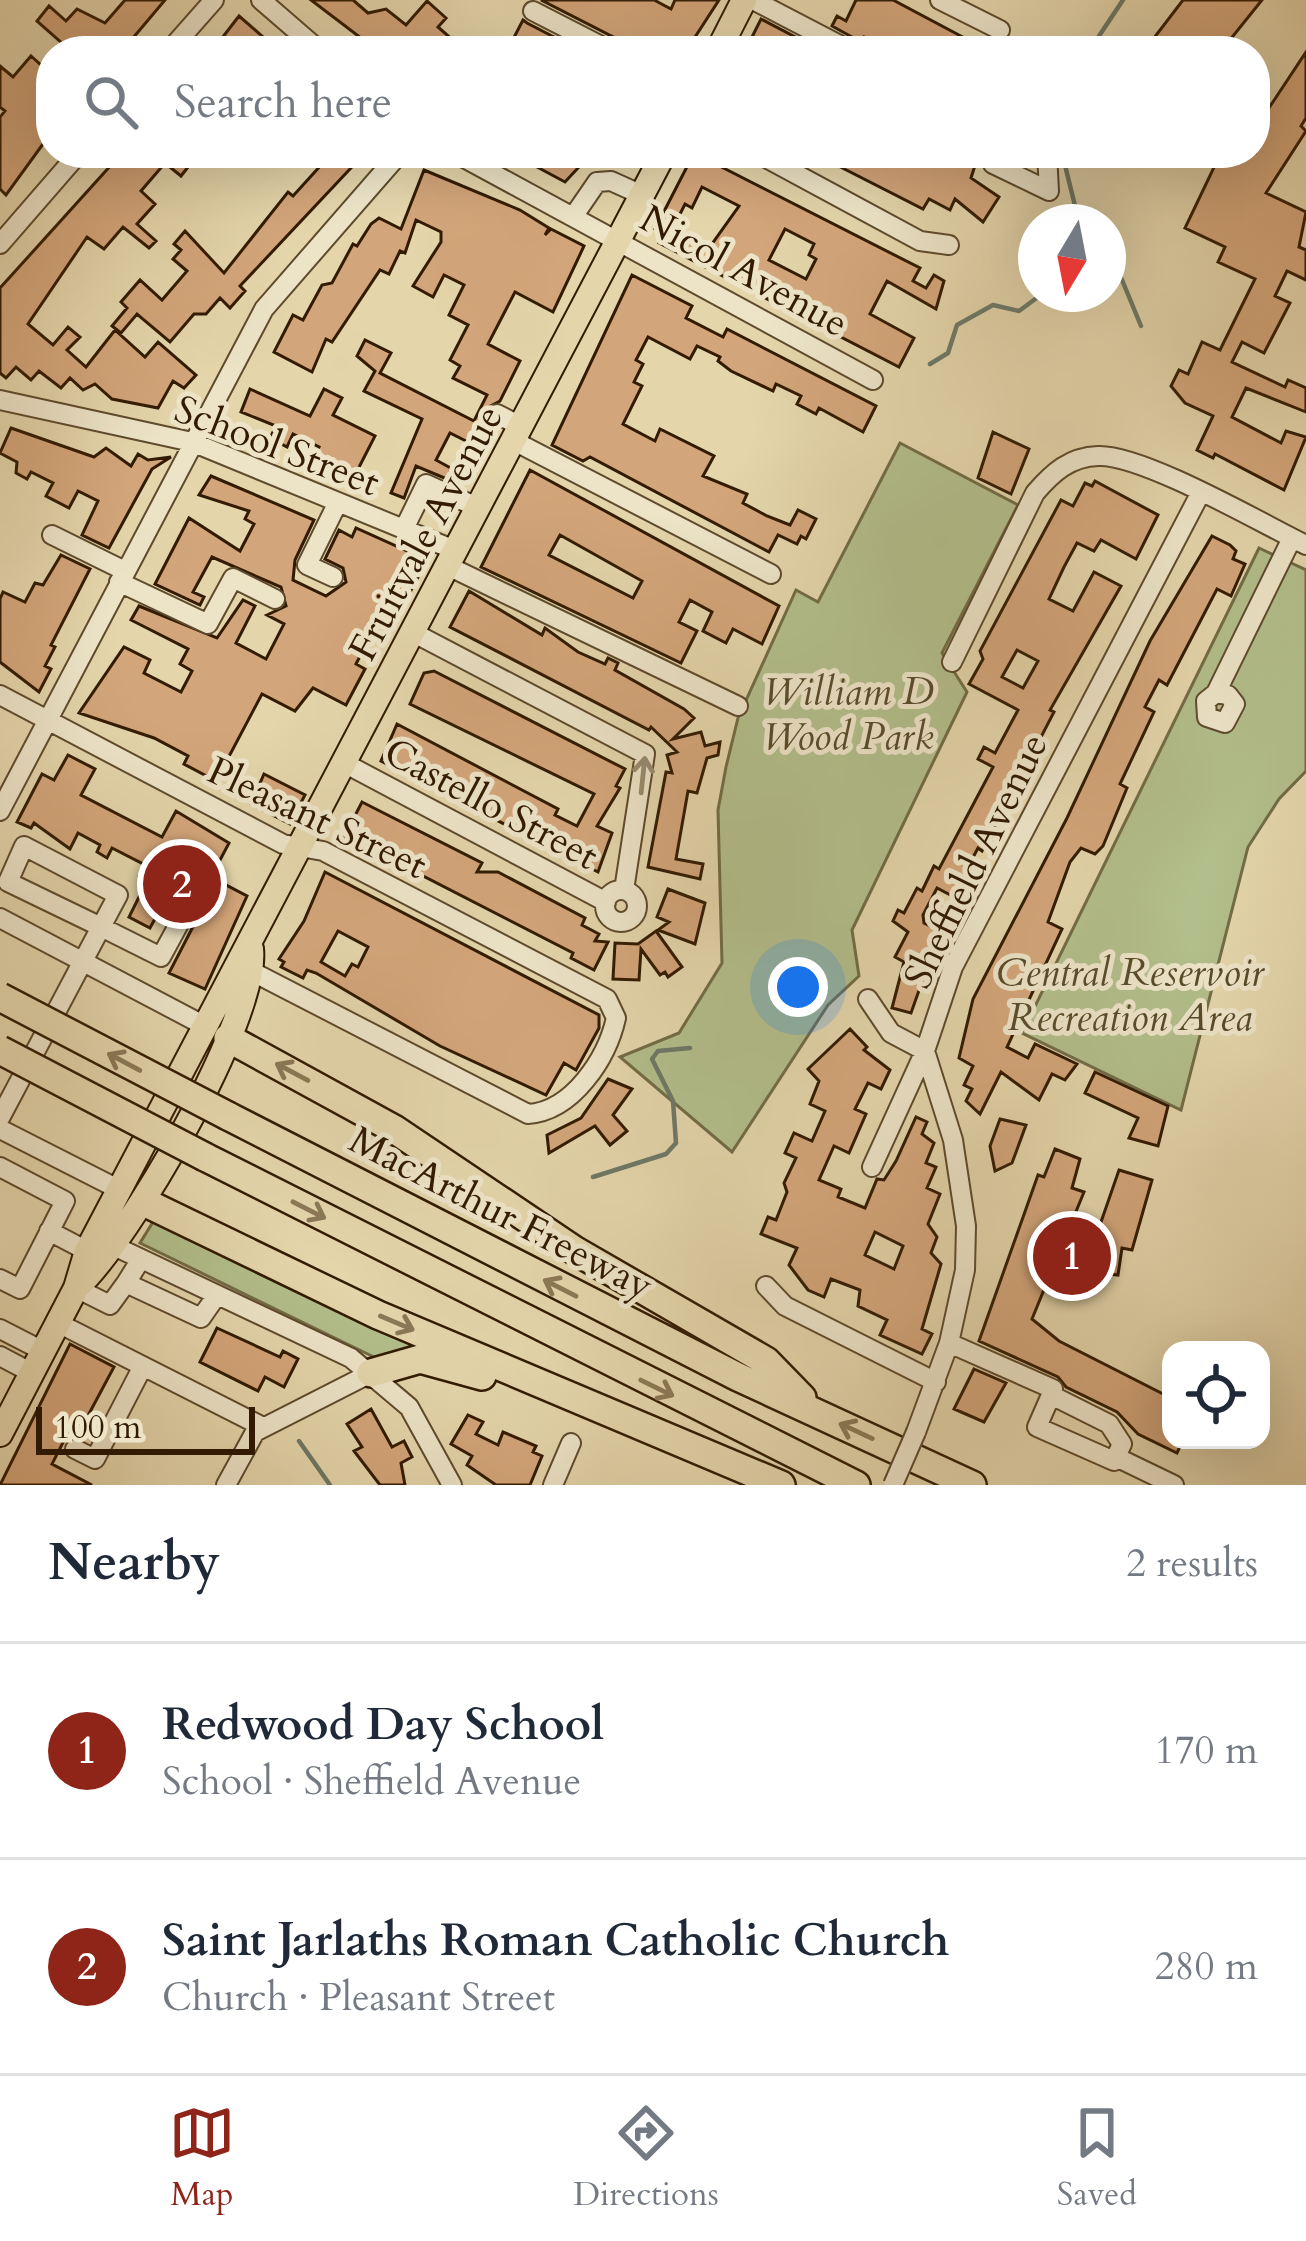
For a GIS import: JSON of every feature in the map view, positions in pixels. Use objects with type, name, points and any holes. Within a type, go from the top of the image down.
[{"type":"highway","name":"MacArthur Freeway","points":[[0,998],[816,1412],[972,1485]]},
{"type":"highway","points":[[217,1032],[394,1129],[574,1250],[766,1361],[816,1412]]},
{"type":"highway","points":[[0,1050],[856,1485]]},
{"type":"highway","points":[[132,1196],[334,1295],[781,1485]]},
{"type":"highway","points":[[371,1373],[409,1360],[432,1360],[619,1419]]},
{"type":"main road","points":[[727,36],[749,0]]},
{"type":"main road","name":"Fruitvale Avenue","points":[[76,1288],[114,1246],[132,1196],[217,1032],[302,848],[656,168]]},
{"type":"main road","name":"Fruitvale Avenue","points":[[0,1434],[76,1288],[104,1218],[132,1196]]},
{"type":"main road","points":[[104,1218],[114,1246]]},
{"type":"street","points":[[182,36],[214,0]]},
{"type":"street","points":[[261,0],[303,36]]},
{"type":"street","points":[[749,0],[821,36]]},
{"type":"street","points":[[940,0],[1000,30]]},
{"type":"street","points":[[533,11],[582,36]]},
{"type":"street","points":[[4,232],[66,168]]},
{"type":"street","points":[[0,811],[264,309],[387,168]]},
{"type":"street","name":"Nicol Avenue","points":[[485,168],[872,380]]},
{"type":"street","points":[[784,168],[920,242],[949,245]]},
{"type":"street","points":[[1002,168],[1049,191],[1048,168]]},
{"type":"street","points":[[575,214],[597,182],[611,181],[642,195]]},
{"type":"street","name":"School Street","points":[[0,400],[192,442],[404,529],[738,706]]},
{"type":"street","points":[[497,414],[518,434],[771,574]]},
{"type":"street","points":[[952,662],[1036,493],[1054,472],[1075,460],[1126,460],[1299,541],[1216,694]]},
{"type":"street","points":[[404,529],[426,484],[479,508]]},
{"type":"street","name":"Sheffield Avenue","points":[[893,1485],[936,1382],[965,1270],[966,1226],[953,1140],[925,1051],[953,967],[1200,494]]},
{"type":"street","points":[[332,577],[307,565],[338,502]]},
{"type":"street","points":[[52,535],[208,624],[233,578],[275,598]]},
{"type":"street","points":[[414,633],[645,754],[624,890],[606,902],[615,920],[631,919],[636,899],[624,890]]},
{"type":"street","name":"Pleasant Street","points":[[0,695],[283,844],[323,851],[607,999],[616,1018],[600,1064],[558,1104],[528,1114],[251,958]]},
{"type":"street","name":"Castello Street","points":[[346,764],[606,902]]},
{"type":"street","points":[[0,1118],[84,962],[101,927],[118,895],[23,846],[8,882],[101,927],[161,957],[181,920]]},
{"type":"street","points":[[0,918],[217,1032]]},
{"type":"street","points":[[868,1000],[891,1033],[925,1051],[872,1167]]},
{"type":"street","points":[[0,1129],[132,1196]]},
{"type":"street","points":[[0,1168],[64,1201],[20,1288],[0,1279]]},
{"type":"street","points":[[49,1231],[87,1251]]},
{"type":"street","points":[[114,1246],[327,1346],[371,1373],[409,1407],[452,1485]]},
{"type":"street","points":[[76,1288],[110,1305],[141,1259]]},
{"type":"street","points":[[126,1283],[201,1318],[218,1294]]},
{"type":"street","points":[[766,1286],[785,1306],[936,1382]]},
{"type":"street","points":[[58,1323],[263,1427]]},
{"type":"street","points":[[0,1329],[38,1362]]},
{"type":"street","points":[[949,1343],[1053,1389],[1037,1427],[1174,1485]]},
{"type":"street","points":[[324,1393],[332,1371],[327,1346]]},
{"type":"street","points":[[0,1357],[38,1362]]},
{"type":"street","points":[[75,1449],[95,1459],[143,1366]]},
{"type":"street","points":[[226,1485],[249,1442],[263,1427],[371,1373]]},
{"type":"street","points":[[1051,1395],[1109,1424],[1122,1444],[1116,1457]]},
{"type":"street","points":[[553,1485],[572,1443]]},
{"type":"green space","name":"William D Wood Park","points":[[900,443],[1018,505],[942,653],[967,692],[852,930],[859,976],[828,1005],[732,1152],[620,1057],[679,1033],[722,963],[718,810],[738,718],[796,590],[818,602]]},
{"type":"green space","name":"Central Reservoir Recreation Area","points":[[1259,548],[1306,570],[1306,771],[1279,799],[1248,847],[1181,1110],[1022,1033]]},
{"type":"green space","points":[[153,1222],[293,1290],[436,1350],[380,1360],[140,1243]]},
{"type":"building","points":[[125,0],[165,0],[135,36],[54,36],[37,21],[49,6],[66,21],[77,9],[105,23]]},
{"type":"building","points":[[311,0],[353,0],[368,13],[386,9],[406,25],[427,1],[446,18],[438,27],[448,36],[358,36]]},
{"type":"building","points":[[541,0],[654,0],[671,9],[675,0],[719,0],[696,36],[611,36]]},
{"type":"building","points":[[856,0],[893,0],[961,36],[850,36],[832,26],[837,16],[846,21]]},
{"type":"building","points":[[1183,0],[1262,0],[1233,36],[1155,36]]},
{"type":"building","points":[[239,16],[262,36],[224,36]]},
{"type":"building","points":[[761,19],[793,36],[752,36]]},
{"type":"building","points":[[523,20],[552,36],[515,36]]},
{"type":"building","points":[[1306,52],[1306,118],[1301,126],[1306,131],[1266,193],[1306,212],[1299,247],[1306,250],[1306,280],[1287,271],[1275,296],[1290,303],[1264,353],[1242,342],[1232,362],[1285,387],[1288,380],[1306,388],[1306,412],[1246,388],[1232,417],[1281,443],[1286,431],[1306,437],[1284,490],[1215,454],[1213,458],[1197,450],[1213,416],[1185,403],[1171,386],[1179,370],[1188,374],[1202,342],[1220,350],[1255,279],[1218,262],[1225,247],[1185,228],[1214,168],[1270,168],[1270,106]]},
{"type":"building","points":[[31,56],[36,60],[36,154],[6,195],[0,189],[0,117],[5,111],[0,107],[0,66],[13,77]]},
{"type":"building","points":[[108,168],[161,168],[141,191],[155,204],[137,224],[156,241],[149,248],[123,227],[104,249],[87,237],[28,324],[53,345],[68,327],[80,337],[67,350],[86,367],[115,330],[145,357],[158,342],[196,375],[184,388],[173,381],[158,408],[112,399],[95,384],[83,390],[70,378],[61,388],[39,371],[31,380],[16,367],[6,378],[0,373],[0,288]]},
{"type":"building","points":[[318,168],[351,168],[240,286],[245,291],[230,308],[220,298],[206,314],[194,314],[170,342],[137,314],[121,333],[112,326],[127,308],[121,302],[140,280],[162,300],[187,271],[173,259],[181,250],[174,244],[185,231],[224,273],[288,192],[293,196]]},
{"type":"building","points":[[539,168],[578,168],[565,182]]},
{"type":"building","points":[[686,168],[723,168],[920,268],[913,281],[926,288],[934,275],[944,281],[936,309],[887,281],[870,314],[914,338],[899,367],[659,243],[664,234],[655,229]],"holes":[[[702,187],[739,206],[709,248],[672,230],[685,204],[692,208]],[[785,229],[814,244],[809,255],[816,259],[806,279],[769,260]]]},
{"type":"building","points":[[842,168],[974,168],[971,178],[999,197],[983,222],[955,199],[950,210],[929,199],[923,209]]},
{"type":"building","points":[[424,170],[520,210],[549,228],[545,235],[551,229],[584,246],[553,312],[515,292],[488,344],[520,361],[500,401],[485,409],[490,426],[470,443],[450,433],[436,460],[465,476],[461,485],[416,466],[404,498],[391,493],[422,419],[364,391],[375,371],[357,356],[365,340],[391,353],[380,373],[474,421],[487,395],[453,378],[460,366],[450,360],[468,325],[449,315],[464,285],[444,275],[433,297],[413,286],[441,242],[441,232],[416,220],[405,253],[400,251],[389,274],[380,270],[332,342],[326,339],[312,372],[274,352],[293,315],[303,320],[322,285],[332,283],[353,244],[357,246],[371,224],[379,218],[401,229]]},
{"type":"building","points":[[632,275],[692,306],[686,318],[723,337],[727,329],[876,406],[863,432],[819,408],[816,414],[797,404],[801,396],[776,384],[773,391],[731,371],[718,361],[720,357],[697,346],[690,359],[648,337],[636,360],[643,364],[634,382],[642,386],[623,424],[655,441],[660,429],[714,456],[703,476],[747,494],[743,503],[767,516],[790,525],[798,510],[816,519],[806,539],[801,536],[797,544],[778,535],[769,552],[590,457],[583,461],[552,445]]},
{"type":"building","points":[[250,389],[310,416],[324,389],[342,398],[333,415],[375,436],[354,477],[313,459],[319,447],[293,434],[287,447],[270,438],[276,426],[241,412]]},
{"type":"building","points":[[11,428],[94,457],[106,448],[131,466],[138,454],[148,460],[171,457],[152,469],[109,548],[82,535],[98,501],[78,491],[69,508],[46,496],[53,483],[31,472],[27,479],[16,473],[17,462],[0,453]]},
{"type":"building","points":[[993,432],[1029,449],[1011,494],[978,478]]},
{"type":"building","points":[[530,470],[779,606],[762,644],[733,629],[726,643],[703,631],[712,612],[690,600],[679,622],[697,631],[681,663],[481,567]],"holes":[[[560,535],[642,581],[633,598],[549,555]]]},
{"type":"building","points":[[211,476],[314,520],[295,560],[293,580],[326,596],[346,582],[343,568],[325,559],[339,530],[352,537],[356,528],[427,560],[385,640],[372,633],[356,664],[365,669],[346,705],[313,688],[295,711],[262,694],[216,781],[184,764],[188,756],[154,738],[79,713],[124,647],[150,660],[144,673],[181,692],[192,671],[180,664],[188,649],[131,620],[139,606],[217,638],[243,600],[255,606],[236,643],[266,659],[284,624],[267,615],[286,606],[281,587],[212,557],[193,592],[204,597],[200,605],[155,584],[189,518],[240,551],[254,524],[245,519],[249,511],[199,495]]},
{"type":"building","points":[[1095,481],[1158,515],[1136,559],[1101,540],[1094,551],[1077,543],[1064,567],[1049,599],[1073,611],[1094,572],[1121,586],[1050,710],[1054,712],[982,851],[978,848],[961,880],[966,883],[958,899],[937,888],[923,915],[924,923],[940,931],[911,1013],[892,1008],[904,962],[895,957],[908,932],[893,921],[898,910],[904,913],[917,888],[922,891],[934,866],[939,869],[993,767],[978,759],[984,747],[995,753],[1018,710],[969,684],[983,659],[980,651],[1061,500],[1073,506],[1085,483],[1092,486]],"holes":[[[1017,650],[1038,661],[1023,688],[1002,677]]]},
{"type":"building","points":[[1212,536],[1230,545],[1236,551],[1233,559],[1245,564],[1231,596],[1217,589],[1167,685],[1159,680],[1145,707],[1154,712],[1120,784],[1127,788],[1103,846],[1095,854],[1081,848],[1070,862],[1048,922],[1062,929],[1007,1047],[1028,1058],[1035,1044],[1077,1064],[1065,1080],[1052,1074],[1039,1100],[1001,1072],[980,1114],[966,1101],[972,1089],[964,1085],[973,1066],[959,1058],[973,999],[1067,818],[1150,641]]},
{"type":"building","points":[[61,555],[90,569],[51,645],[55,647],[45,666],[51,669],[39,692],[0,662],[0,599],[3,592],[25,602],[35,583],[43,585]]},
{"type":"building","points":[[469,591],[542,635],[545,628],[578,652],[605,664],[608,658],[618,663],[615,670],[684,709],[694,718],[673,739],[701,732],[705,746],[720,742],[718,755],[707,758],[697,793],[688,791],[676,859],[703,864],[700,879],[648,867],[666,772],[672,773],[667,755],[677,752],[651,727],[450,627]]},
{"type":"building","points":[[434,671],[625,769],[616,786],[620,788],[597,826],[612,833],[598,872],[381,761],[397,724],[558,809],[555,815],[577,826],[594,794],[410,704],[424,673]]},
{"type":"building","points":[[68,755],[95,769],[81,795],[162,837],[176,811],[229,843],[211,877],[247,896],[205,989],[169,973],[199,915],[164,902],[150,928],[129,917],[142,891],[139,876],[145,865],[112,848],[107,858],[97,852],[100,845],[78,833],[70,849],[34,823],[31,828],[17,822],[42,774],[54,780]]},
{"type":"building","points":[[264,774],[305,795],[290,824],[251,804]]},
{"type":"building","points":[[362,802],[482,863],[477,872],[498,872],[585,918],[582,925],[599,934],[595,941],[608,942],[594,970],[571,958],[573,953],[384,856],[342,841]]},
{"type":"building","points":[[325,872],[599,1015],[599,1028],[576,1070],[564,1063],[546,1095],[440,1046],[316,973],[307,970],[303,978],[281,967],[284,962],[279,959],[304,921]],"holes":[[[338,931],[368,947],[358,967],[352,964],[345,976],[321,962]]]},
{"type":"building","points":[[668,889],[705,903],[695,944],[658,930],[669,922],[657,917]]},
{"type":"building","points":[[656,931],[682,967],[668,977],[665,972],[660,975],[641,949],[639,980],[613,979],[615,943],[638,944]]},
{"type":"building","points":[[850,1029],[867,1047],[864,1050],[890,1070],[881,1089],[868,1083],[855,1109],[866,1114],[849,1153],[834,1146],[819,1180],[841,1189],[838,1197],[865,1208],[877,1179],[884,1180],[896,1161],[916,1117],[927,1122],[922,1134],[934,1143],[926,1163],[936,1167],[927,1188],[940,1194],[928,1224],[937,1237],[931,1253],[941,1264],[922,1329],[932,1334],[922,1354],[880,1335],[887,1320],[858,1306],[860,1290],[831,1279],[824,1297],[808,1290],[789,1265],[797,1248],[761,1234],[768,1217],[776,1220],[787,1192],[784,1183],[796,1158],[785,1153],[794,1133],[812,1141],[825,1111],[810,1104],[819,1081],[808,1069]],"holes":[[[875,1232],[903,1246],[894,1269],[865,1255]]]},
{"type":"building","points":[[1095,1072],[1168,1106],[1158,1146],[1129,1138],[1138,1118],[1085,1093]]},
{"type":"building","points":[[608,1079],[632,1089],[613,1115],[627,1131],[610,1145],[595,1126],[549,1153],[547,1135],[581,1118]]},
{"type":"building","points":[[1000,1119],[1026,1125],[1012,1163],[995,1171],[990,1146]]},
{"type":"building","points":[[1055,1149],[1080,1159],[1072,1188],[1084,1192],[1032,1319],[1059,1341],[1162,1393],[1162,1446],[1138,1434],[1117,1412],[1066,1387],[1058,1377],[979,1341],[1038,1175],[1044,1177]]},
{"type":"building","points":[[1119,1170],[1152,1180],[1132,1250],[1122,1248],[1118,1275],[1090,1272],[1093,1245]]},
{"type":"building","points":[[217,1328],[280,1357],[283,1351],[298,1359],[284,1387],[265,1377],[258,1391],[200,1362]]},
{"type":"building","points":[[70,1344],[114,1367],[83,1425],[74,1421],[52,1464],[92,1485],[0,1485]]},
{"type":"building","points":[[974,1369],[1006,1383],[984,1422],[954,1409]]},
{"type":"building","points":[[371,1409],[392,1447],[404,1441],[412,1457],[401,1463],[405,1485],[380,1485],[354,1451],[362,1447],[347,1424]]},
{"type":"building","points":[[468,1415],[483,1422],[476,1434],[498,1445],[503,1432],[536,1446],[533,1452],[542,1456],[530,1485],[496,1485],[467,1465],[472,1456],[451,1444]]},
{"type":"waterway","points":[[1099,36],[1123,0]]},
{"type":"waterway","points":[[1066,168],[1075,204]]},
{"type":"waterway","points":[[1126,290],[1141,326]]},
{"type":"waterway","points":[[930,364],[948,353],[957,325],[993,305],[1018,311]]},
{"type":"waterway","points":[[593,1177],[666,1154],[676,1143],[673,1101],[652,1059],[658,1051],[690,1048]]},
{"type":"waterway","points":[[299,1441],[330,1485]]},
{"type":"place","name":"Saint Jarlaths Roman Catholic Church","points":[[182,884]]},
{"type":"place","name":"Redwood Day School","points":[[1072,1256]]}]
